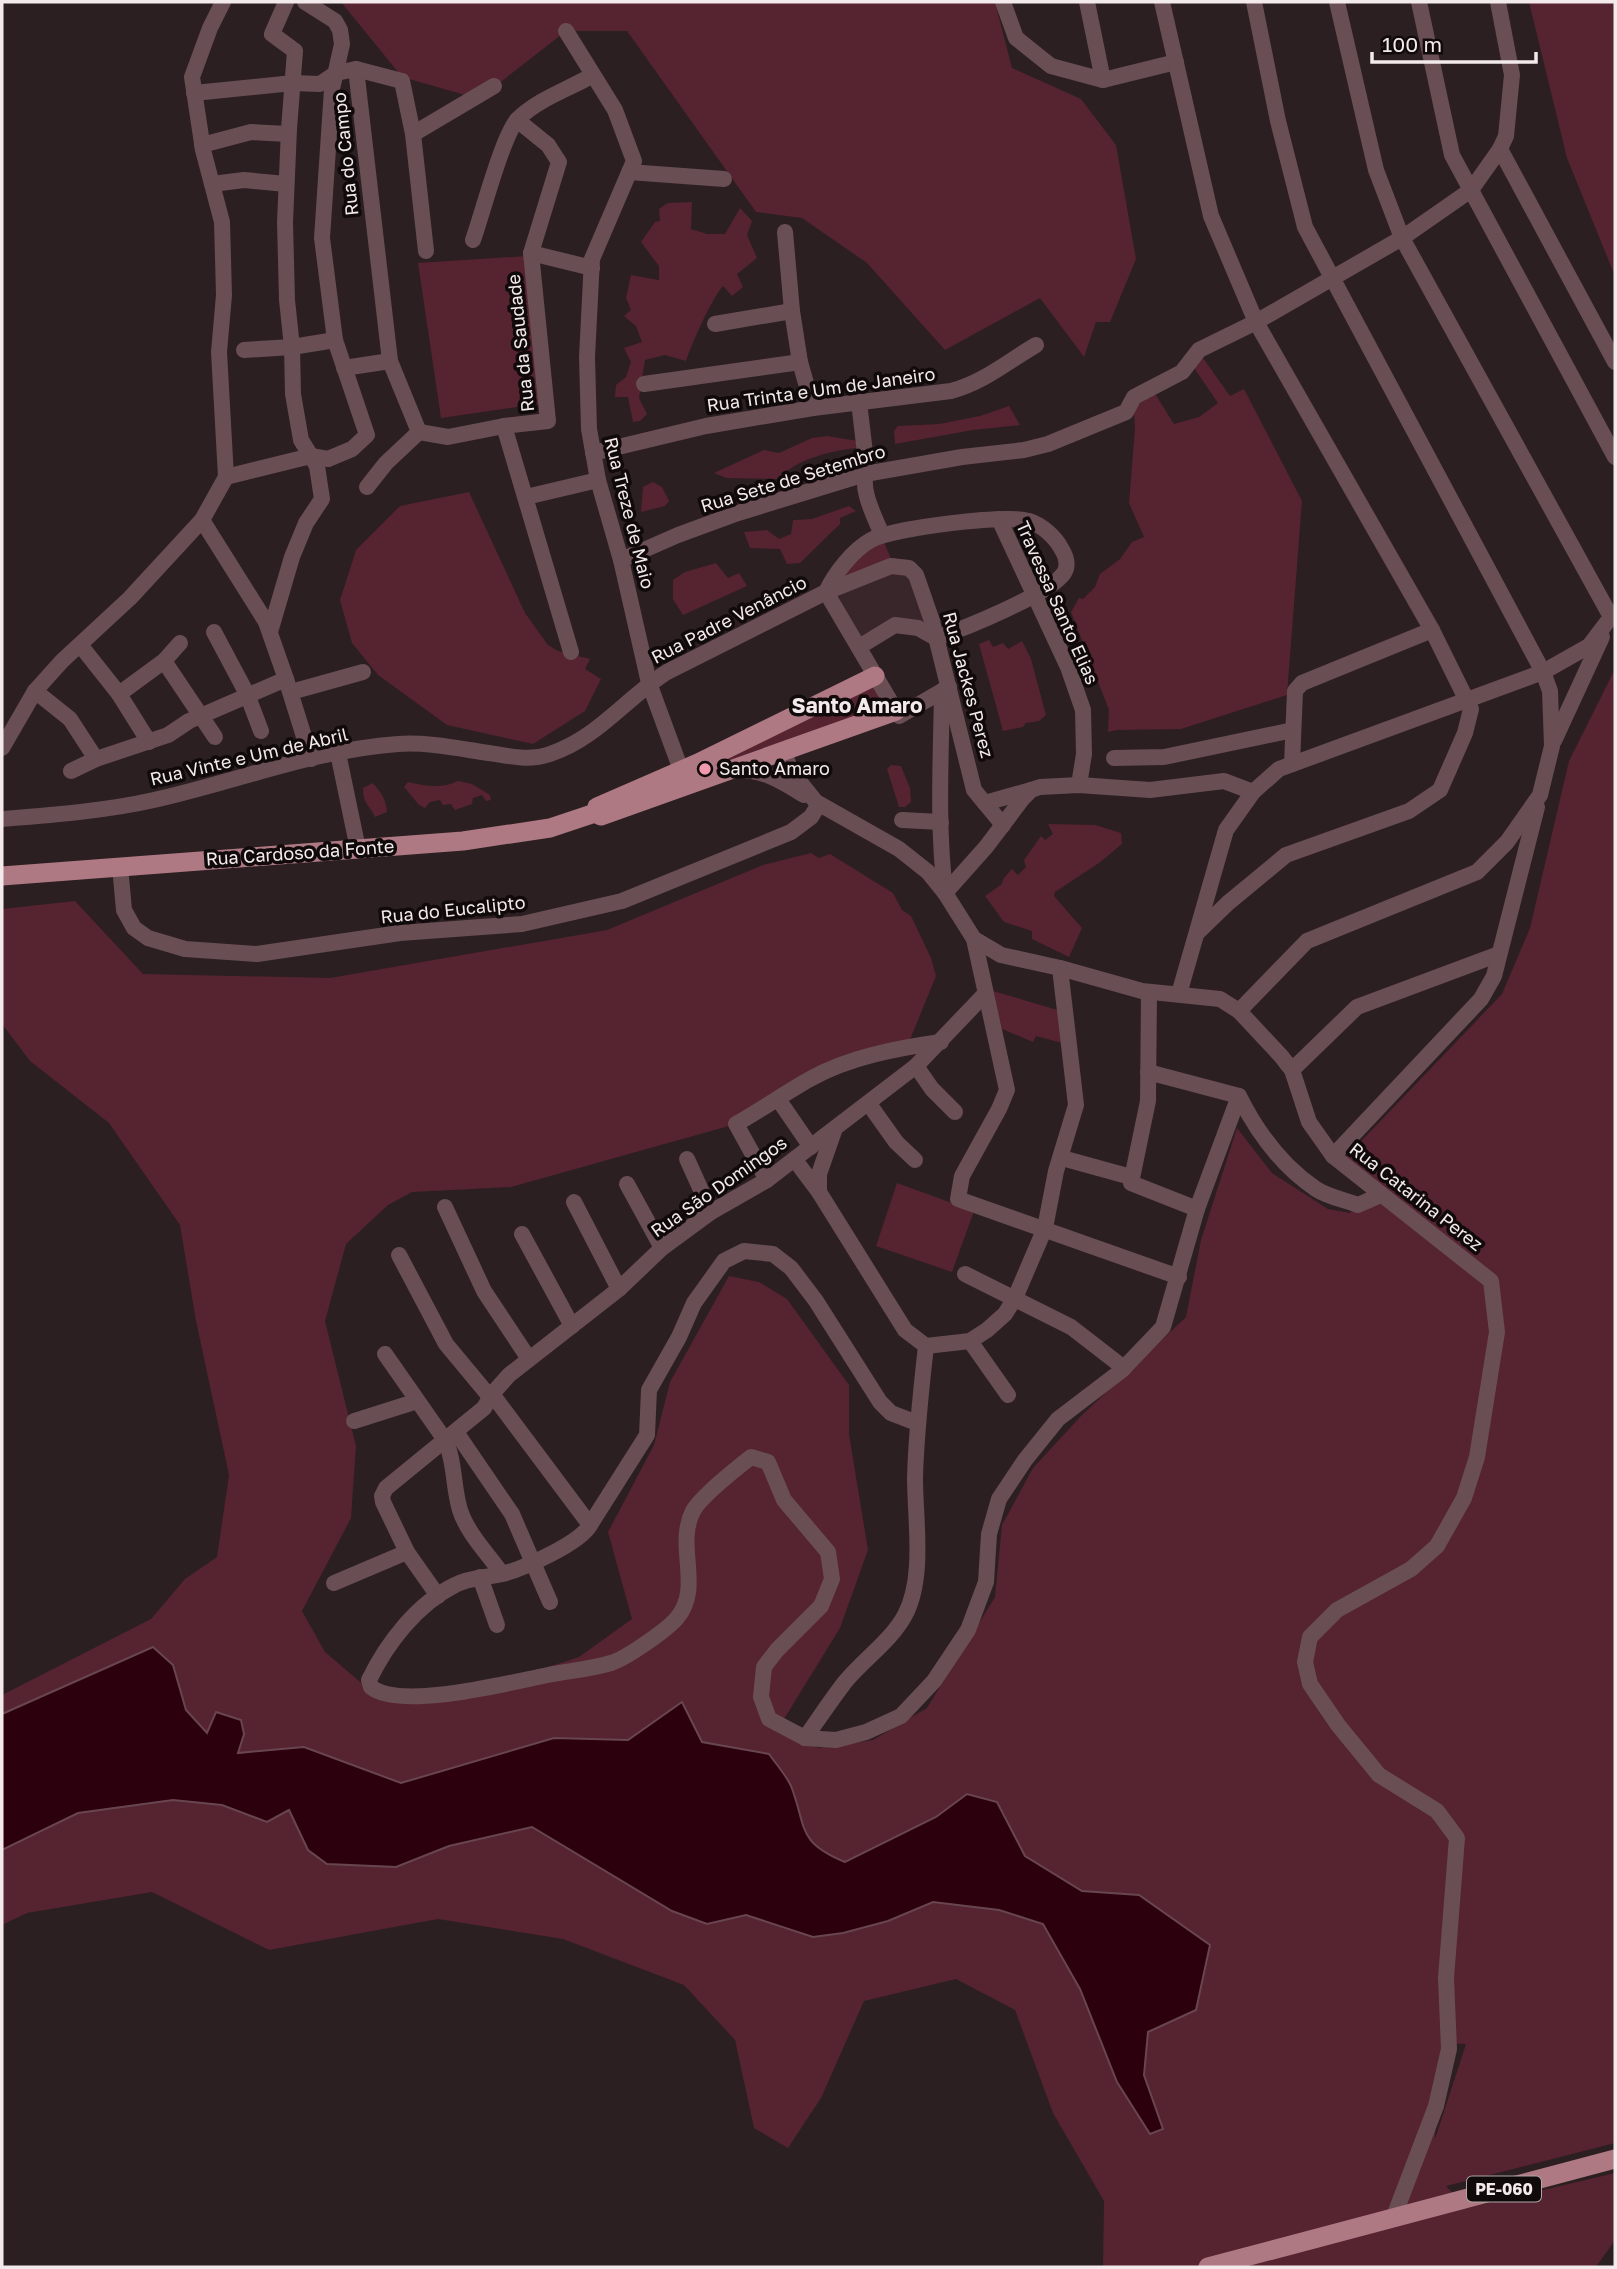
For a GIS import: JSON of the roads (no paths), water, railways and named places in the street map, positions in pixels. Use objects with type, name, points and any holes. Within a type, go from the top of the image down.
[{"type":"main road","name":"Rua Cardoso da Fonte","points":[[2,876],[507,836],[550,828],[595,813],[597,807],[684,777],[875,676]]},
{"type":"main road","name":"Rua Cardoso da Fonte","points":[[684,777],[726,770],[896,711]]},
{"type":"main road","name":"PE-060","points":[[1208,2267],[1615,2159]]},
{"type":"street","points":[[2,748],[35,691],[62,661],[130,598],[202,520],[226,477],[219,352],[224,295],[222,222],[202,145],[192,77],[223,2]]},
{"type":"street","points":[[270,632],[292,557],[306,523],[322,499],[317,466],[301,440],[293,394],[287,287],[286,184],[295,51],[272,34],[286,2]]},
{"type":"street","points":[[226,477],[311,456],[328,459],[352,449],[367,435],[335,340],[322,238],[332,89],[342,44],[340,30],[335,21],[305,2]]},
{"type":"street","points":[[1003,2],[1016,38],[1051,65],[1104,80],[1177,62]]},
{"type":"street","points":[[1087,2],[1104,80]]},
{"type":"street","points":[[1162,2],[1211,216],[1256,322],[1432,630],[1471,709],[1465,733],[1440,790],[1409,811],[1286,855],[1196,933]]},
{"type":"street","points":[[1254,2],[1291,176],[1305,227],[1543,672],[1550,691],[1552,746]]},
{"type":"street","points":[[1337,2],[1376,170],[1402,238],[1613,612]]},
{"type":"street","points":[[1419,2],[1452,155],[1615,457]]},
{"type":"street","points":[[1498,2],[1512,75],[1506,136],[1500,149],[1615,362]]},
{"type":"street","name":"Rua Treze de Maio","points":[[566,31],[615,110],[634,161],[592,259],[587,357],[589,429],[598,480],[621,560],[649,684],[684,777]]},
{"type":"street","points":[[194,93],[293,83],[320,84],[336,73],[356,68],[402,81],[413,134],[426,251]]},
{"type":"street","name":"Rua do Campo","points":[[356,68],[390,360],[419,432]]},
{"type":"street","points":[[473,240],[507,138],[517,120],[541,102],[593,75]]},
{"type":"street","points":[[413,134],[494,86]]},
{"type":"street","name":"Rua da Saudade","points":[[504,426],[548,421],[531,253],[559,162],[548,145],[517,120]]},
{"type":"street","points":[[202,145],[251,132],[288,134]]},
{"type":"street","name":"Rua Sete de Setembro","points":[[621,560],[738,513],[865,474],[962,457],[1024,450],[1048,444],[1126,412],[1134,397],[1182,372],[1199,350],[1256,322],[1402,238],[1471,190],[1500,149]]},
{"type":"street","points":[[629,172],[724,179]]},
{"type":"street","points":[[212,184],[244,180],[286,184]]},
{"type":"street","points":[[785,232],[792,312],[800,362],[813,408]]},
{"type":"street","points":[[531,253],[592,268]]},
{"type":"street","points":[[715,324],[792,312]]},
{"type":"street","points":[[244,350],[292,347],[335,340]]},
{"type":"street","name":"Rua Trinta e Um de Janeiro","points":[[593,453],[706,426],[813,408],[929,395],[972,385],[1036,345]]},
{"type":"street","points":[[344,368],[390,360]]},
{"type":"street","points":[[644,384],[800,362]]},
{"type":"street","points":[[859,402],[867,470],[866,488],[882,536]]},
{"type":"street","points":[[367,486],[386,463],[419,432],[448,437],[504,426],[571,652]]},
{"type":"street","points":[[526,497],[598,480]]},
{"type":"street","name":"Rua Padre Venâncio","points":[[826,592],[832,580],[864,545],[882,536],[999,519],[1031,522],[1051,536],[1063,551],[1067,560],[1066,570],[1059,579],[1034,594]]},
{"type":"street","name":"Travessa Santo Elias","points":[[999,519],[1068,667],[1083,710],[1083,754],[1079,785]]},
{"type":"street","points":[[202,520],[266,622],[311,759]]},
{"type":"street","name":"Rua Padre Venâncio","points":[[649,684],[719,645],[826,592],[891,566]]},
{"type":"street","name":"Rua Jackes Perez","points":[[891,566],[909,568],[916,575],[936,638],[946,689],[974,790],[1003,825]]},
{"type":"street","name":"Rua Padre Venâncio","points":[[826,592],[859,647]]},
{"type":"street","points":[[896,711],[859,647],[895,625],[918,628],[936,638],[973,625],[1034,594]]},
{"type":"street","points":[[1179,994],[1226,830],[1253,792],[1279,769],[1543,672],[1589,646],[1613,612]]},
{"type":"street","points":[[1333,1156],[1481,999],[1494,976],[1552,746],[1613,612]]},
{"type":"street","points":[[1292,764],[1295,691],[1302,683],[1432,630]]},
{"type":"street","points":[[214,632],[247,694],[261,731]]},
{"type":"street","points":[[119,694],[163,661],[180,643]]},
{"type":"street","points":[[81,646],[119,694],[149,742]]},
{"type":"street","points":[[163,661],[215,737]]},
{"type":"street","points":[[71,771],[96,759],[149,742],[247,694],[363,672]]},
{"type":"street","name":"Rua Vinte e Um de Abril","points":[[2,819],[51,815],[154,800],[311,759],[399,744],[515,758],[548,755],[600,728],[649,684]]},
{"type":"street","points":[[945,893],[940,853],[939,797],[946,689]]},
{"type":"street","name":"Rua Cardoso da Fonte","points":[[896,711],[899,716],[946,689]]},
{"type":"street","points":[[35,691],[70,719],[96,759]]},
{"type":"street","points":[[1114,758],[1164,757],[1293,730]]},
{"type":"street","name":"Rua Catarina Perez","points":[[790,747],[785,755],[788,766],[817,803],[899,849],[928,872],[945,893],[974,939],[1001,955],[1149,992],[1220,999],[1239,1011],[1292,1070],[1310,1122],[1333,1156],[1491,1281],[1497,1332],[1477,1457],[1464,1499],[1437,1546],[1411,1569],[1337,1610],[1310,1637],[1306,1662],[1310,1684],[1338,1725],[1379,1775],[1437,1811],[1457,1838],[1446,1978],[1450,2049],[1436,2106],[1393,2219]]},
{"type":"street","points":[[338,753],[358,849]]},
{"type":"street","points":[[726,770],[750,769],[766,773],[817,803]]},
{"type":"street","points":[[985,803],[1040,787],[1079,785],[1150,790],[1224,781],[1253,792]]},
{"type":"street","points":[[945,893],[1031,790]]},
{"type":"street","points":[[1239,1011],[1307,942],[1477,872],[1507,842],[1540,795]]},
{"type":"street","name":"Rua do Eucalipto","points":[[120,866],[124,910],[134,928],[148,938],[185,949],[257,954],[400,933],[522,924],[622,901],[791,832],[811,817],[817,803]]},
{"type":"street","points":[[902,820],[941,822]]},
{"type":"street","points":[[974,939],[1007,1090],[962,1177],[958,1199],[1179,1277]]},
{"type":"street","points":[[1292,1070],[1357,1007],[1499,954]]},
{"type":"street","points":[[795,1160],[819,1192],[905,1330],[926,1346],[970,1341],[987,1330],[1005,1314],[1015,1298],[1045,1228],[1056,1171],[1076,1105],[1060,968]]},
{"type":"street","points":[[1149,992],[1148,1101],[1131,1183],[1197,1209]]},
{"type":"street","name":"Rua São Domingos","points":[[407,1552],[383,1502],[383,1492],[484,1408],[491,1395],[529,1359],[619,1289],[662,1248],[711,1212],[767,1180],[795,1160],[916,1066],[985,994]]},
{"type":"street","points":[[767,1180],[736,1124],[811,1078],[840,1066],[907,1047],[941,1042]]},
{"type":"street","points":[[916,1066],[932,1089],[955,1112]]},
{"type":"street","points":[[1148,1072],[1239,1096],[1257,1128],[1283,1161],[1318,1190],[1358,1205],[1381,1195]]},
{"type":"street","points":[[917,1423],[891,1413],[880,1402],[816,1301],[791,1268],[773,1254],[744,1251],[724,1261],[694,1303],[679,1337],[649,1390],[647,1435],[582,1536],[571,1544],[502,1574],[454,1585],[414,1617],[382,1655],[369,1680],[374,1690],[408,1696],[437,1695],[613,1663],[665,1630],[679,1615],[690,1591],[686,1558],[687,1530],[694,1509],[751,1457],[768,1462],[784,1500],[828,1552],[832,1579],[821,1606],[777,1650],[764,1667],[761,1697],[769,1719],[805,1738],[836,1740],[866,1732],[901,1716],[934,1681],[968,1630],[986,1582],[989,1534],[999,1499],[1025,1460],[1058,1419],[1124,1368],[1163,1327],[1197,1209],[1239,1096]]},
{"type":"street","points":[[778,1099],[811,1147]]},
{"type":"street","points":[[869,1104],[896,1142],[915,1160]]},
{"type":"street","points":[[819,1192],[820,1174],[835,1129]]},
{"type":"street","points":[[1062,1158],[1131,1177]]},
{"type":"street","points":[[687,1159],[711,1212]]},
{"type":"street","points":[[627,1184],[662,1248]]},
{"type":"street","points":[[574,1202],[619,1289]]},
{"type":"street","points":[[445,1207],[484,1291],[529,1359]]},
{"type":"street","points":[[522,1234],[572,1326]]},
{"type":"street","points":[[399,1255],[446,1344],[491,1395],[590,1525]]},
{"type":"street","points":[[965,1274],[1071,1327],[1124,1368]]},
{"type":"street","points":[[970,1341],[1009,1395]]},
{"type":"street","points":[[805,1738],[846,1681],[881,1646],[905,1616],[913,1596],[916,1573],[917,1423],[926,1346]]},
{"type":"street","points":[[385,1354],[417,1401],[450,1436],[512,1514],[550,1602]]},
{"type":"street","points":[[354,1421],[417,1401]]},
{"type":"street","points":[[450,1436],[451,1467],[463,1517],[502,1574]]},
{"type":"street","points":[[334,1583],[407,1552],[438,1596]]},
{"type":"street","points":[[480,1577],[497,1625]]},
{"type":"place","name":"Santo Amaro","points":[[705,769]]},
{"type":"district","name":"Santo Amaro","points":[[857,706]]}]
